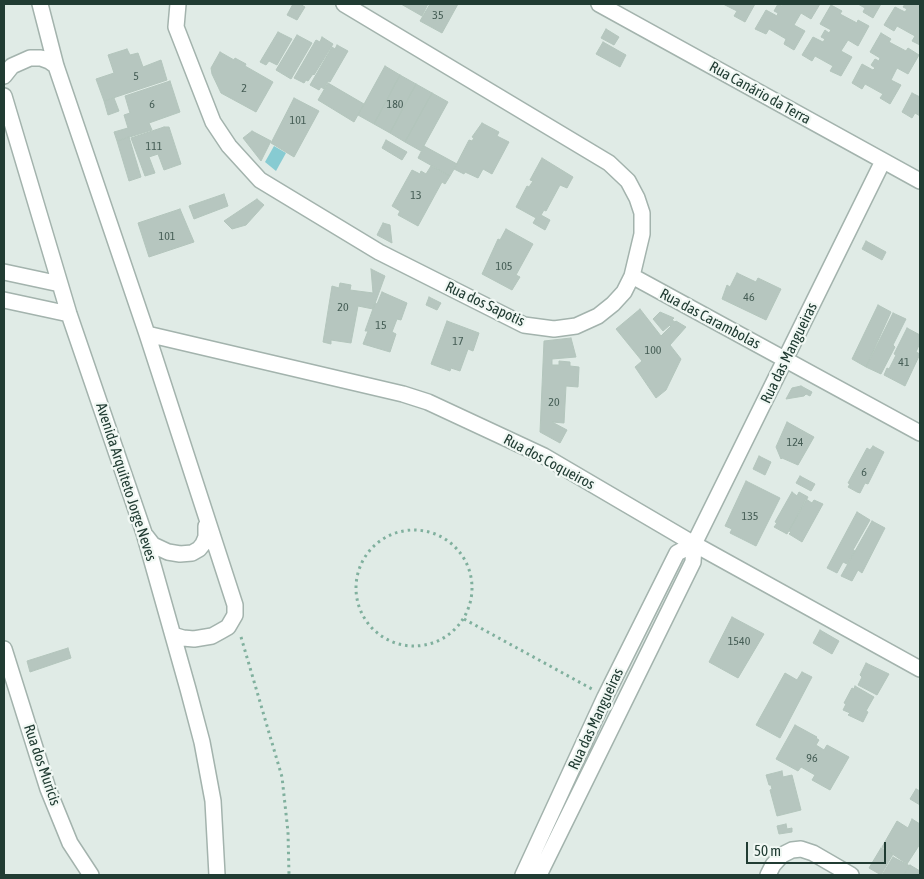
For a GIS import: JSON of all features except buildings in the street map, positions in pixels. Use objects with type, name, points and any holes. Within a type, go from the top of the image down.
[{"type":"street","points":[[40,4],[56,66],[147,334],[206,522],[235,605],[235,615],[228,627],[212,636],[194,639],[173,635]]},
{"type":"street","name":"Rua dos Sapotis","points":[[178,4],[176,27],[181,45],[213,122],[229,146],[260,180],[379,252],[524,325],[554,329],[576,326],[598,316],[613,304],[624,292],[632,276],[642,234],[642,213],[628,181],[609,163],[344,4]]},
{"type":"street","name":"Rua Canário da Terra","points":[[599,4],[920,181]]},
{"type":"street","points":[[4,76],[12,66],[30,58],[40,58],[56,66]]},
{"type":"street","name":"Avenida Arquiteto Jorge Neves","points":[[4,96],[69,314],[144,533],[173,635],[202,742],[213,801],[217,875]]},
{"type":"street","name":"Rua das Mangueiras","points":[[540,875],[693,562],[694,544],[883,161]]},
{"type":"street","points":[[4,272],[60,284]]},
{"type":"street","name":"Rua das Carambolas","points":[[632,276],[920,434]]},
{"type":"street","points":[[4,300],[69,314]]},
{"type":"street","name":"Rua dos Coqueiros","points":[[147,334],[403,394],[428,402],[544,456],[694,544],[920,669]]},
{"type":"street","points":[[144,533],[153,545],[159,549],[180,554],[192,553],[203,544],[206,537],[206,522]]},
{"type":"street","name":"Rua das Mangueiras","points":[[523,875],[605,697],[677,553],[694,544]]},
{"type":"street","name":"Rua dos Muricis","points":[[4,649],[48,788],[70,843],[91,875]]},
{"type":"street","points":[[605,697],[622,706]]},
{"type":"street","points":[[768,875],[772,865],[782,855],[792,850],[801,849],[850,875]]},
{"type":"path","points":[[401,531],[431,532],[445,539],[457,548],[466,561],[471,575],[473,590],[470,605],[464,619],[454,631],[442,639],[427,645],[397,644],[383,638],[371,628],[362,616],[357,601],[355,586],[358,571],[364,557],[386,537],[401,531]]},
{"type":"path","points":[[235,615],[282,777],[288,832],[289,875]]},
{"type":"path","points":[[464,619],[605,697]]},
{"type":"water","points":[[274,146],[286,153],[276,171],[265,162]]}]
